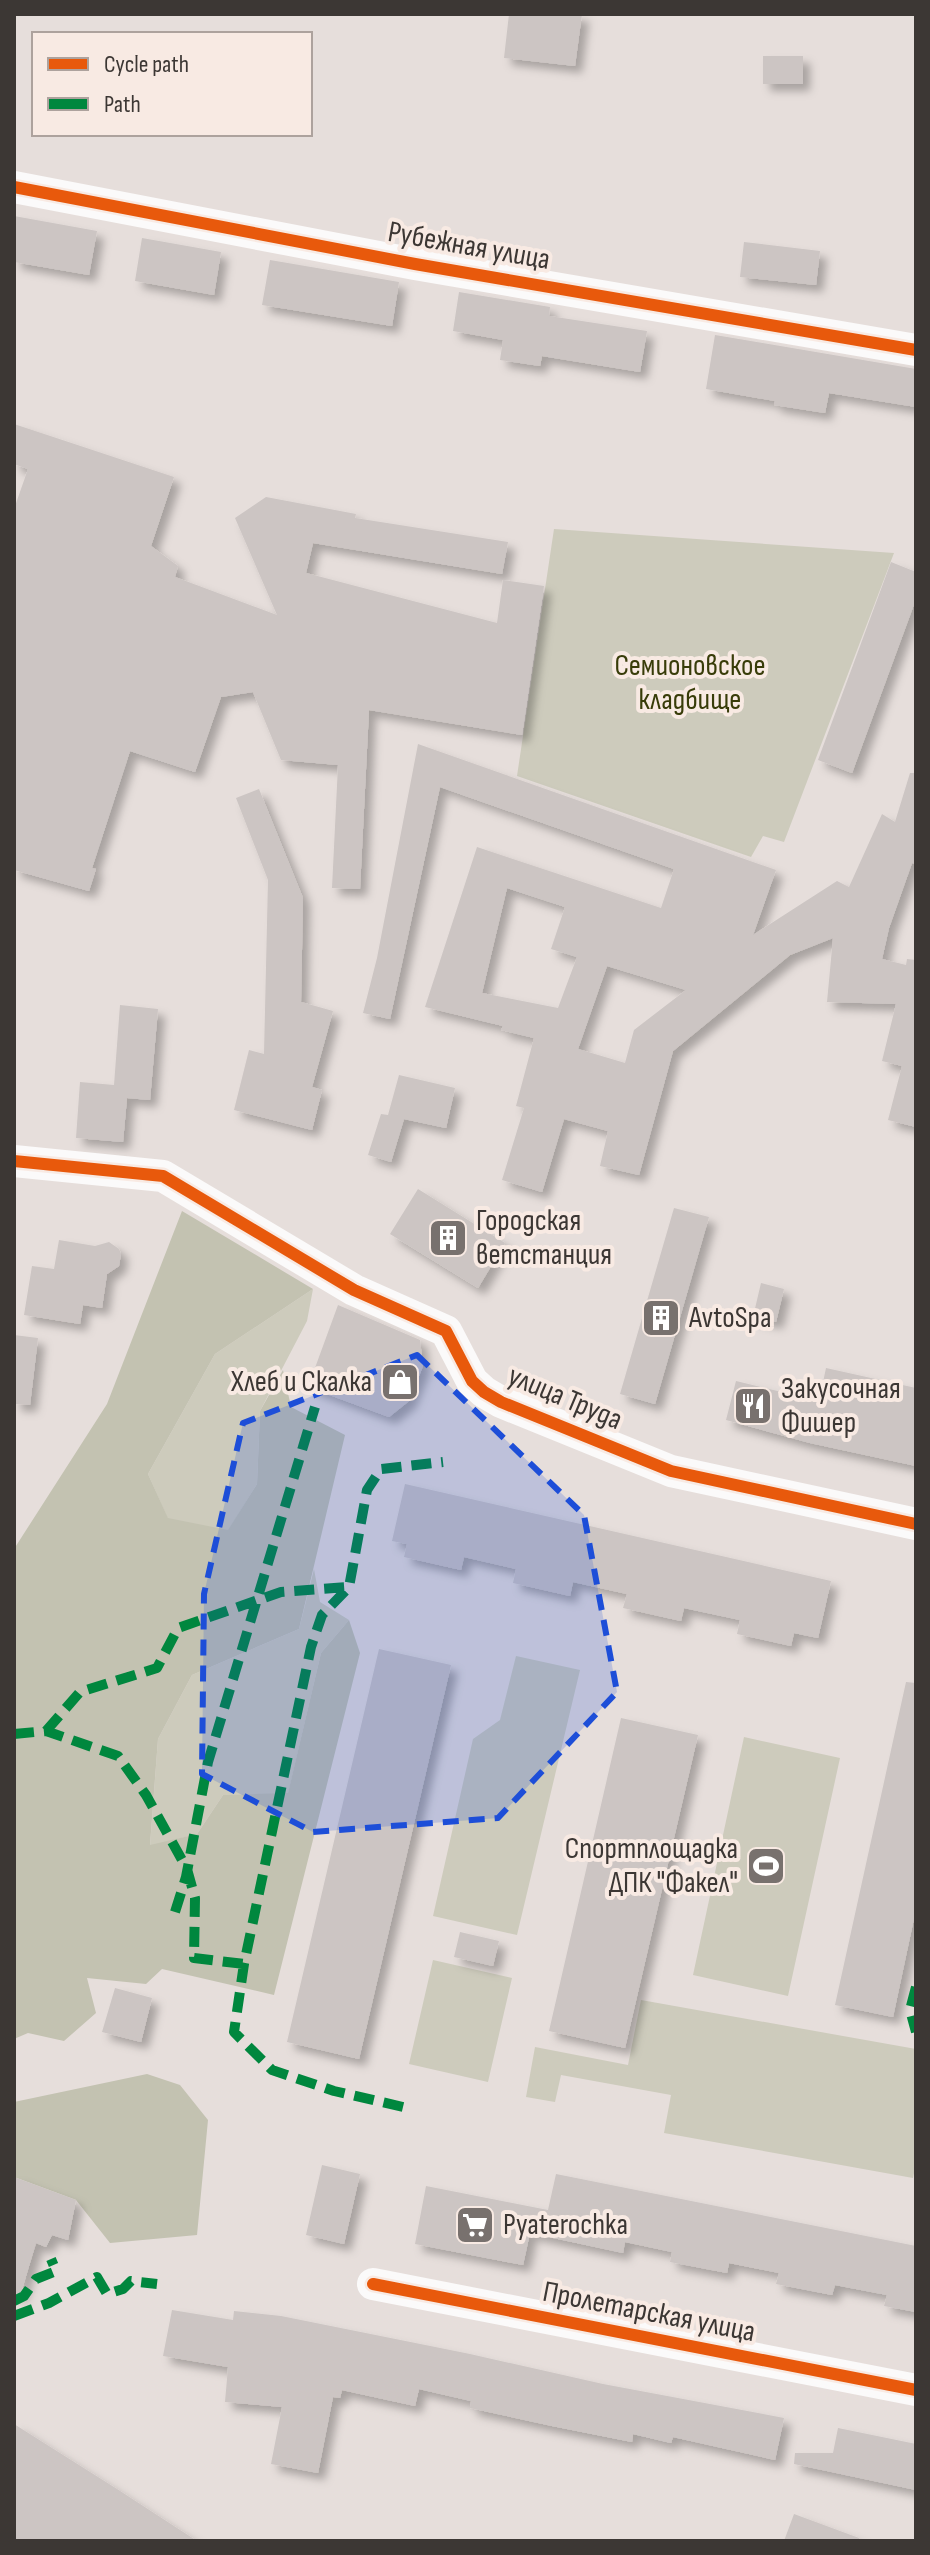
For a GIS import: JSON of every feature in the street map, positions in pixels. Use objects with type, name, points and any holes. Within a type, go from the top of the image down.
[{"type":"street","name":"Рубежная улица","points":[[14,187],[415,264],[916,350]]},
{"type":"street","name":"улица Труда","points":[[14,1161],[163,1176],[354,1290],[446,1331],[472,1381],[501,1402],[671,1471],[916,1524]]},
{"type":"street","name":"Пролетарская улица","points":[[373,2284],[916,2390]]},
{"type":"highlighted area","points":[[417,1355],[584,1515],[617,1692],[498,1818],[313,1832],[202,1774],[204,1594],[243,1423]]},
{"type":"green space","name":"Семионовское кладбище","points":[[554,529],[894,553],[784,842],[763,836],[751,857],[517,776]]},
{"type":"green space","points":[[313,1289],[307,1321],[260,1411],[257,1484],[228,1531],[168,1519],[148,1474],[215,1354]]},
{"type":"green space","points":[[314,1569],[320,1602],[349,1620],[321,1653],[288,1794],[223,1795],[197,1834],[150,1846],[158,1739],[192,1675],[299,1629]]},
{"type":"green space","points":[[516,1656],[580,1670],[517,1935],[433,1916],[473,1739],[500,1720]]},
{"type":"green space","name":"Спортплощадка ДПК \"Факел\"","points":[[744,1737],[840,1758],[788,1996],[693,1975]]},
{"type":"green space","points":[[433,1960],[512,1978],[488,2082],[409,2064]]},
{"type":"green space","points":[[641,2000],[916,2049],[916,2163],[913,2178],[664,2133],[671,2095],[561,2075],[555,2102],[526,2097],[535,2047],[628,2065]]},
{"type":"shaded area","points":[[182,1211],[313,1289],[215,1354],[148,1474],[168,1518],[228,1530],[257,1484],[260,1411],[283,1370],[291,1407],[345,1435],[299,1629],[192,1675],[158,1739],[150,1845],[197,1834],[223,1795],[288,1793],[321,1653],[349,1620],[360,1653],[274,1995],[162,1969],[146,1984],[87,1978],[96,2013],[64,2041],[28,2033],[14,2039],[14,1549],[107,1404]]},
{"type":"shaded area","points":[[147,2074],[180,2085],[208,2120],[197,2235],[110,2243],[76,2200],[14,2177],[14,2102]]},
{"type":"building","points":[[509,14],[582,14],[575,66],[504,58]]},
{"type":"building","points":[[763,56],[803,56],[803,84],[763,84]]},
{"type":"building","points":[[14,216],[97,231],[89,275],[14,262]]},
{"type":"building","points":[[142,238],[221,252],[214,295],[135,281]]},
{"type":"building","points":[[744,242],[820,251],[816,285],[740,277]]},
{"type":"building","points":[[270,260],[399,282],[392,326],[262,305]]},
{"type":"building","points":[[459,292],[550,307],[549,316],[647,331],[640,372],[542,356],[540,366],[500,360],[503,340],[453,331]]},
{"type":"building","points":[[715,335],[916,369],[916,407],[829,393],[825,413],[706,389]]},
{"type":"building","points":[[14,424],[174,477],[151,546],[178,566],[175,577],[277,615],[235,518],[266,497],[356,514],[355,518],[508,542],[502,574],[313,543],[306,573],[497,623],[503,580],[544,586],[522,735],[369,710],[360,889],[332,888],[338,765],[281,760],[253,692],[221,697],[195,772],[130,751],[92,868],[96,869],[89,891],[14,870],[14,509],[28,469],[14,464]]},
{"type":"building","points":[[891,562],[916,572],[916,599],[852,773],[818,760]]},
{"type":"building","points":[[418,744],[776,870],[753,935],[837,881],[849,887],[882,814],[895,822],[910,773],[916,773],[916,864],[912,863],[889,928],[882,959],[906,965],[907,959],[916,960],[916,1127],[888,1120],[902,1066],[882,1061],[896,1004],[827,1002],[833,938],[790,955],[673,1051],[639,1175],[600,1166],[608,1131],[564,1119],[542,1192],[502,1180],[524,1108],[516,1106],[534,1038],[501,1030],[503,1026],[425,1007],[477,847],[661,908],[674,869],[440,787],[390,1019],[363,1013],[377,958]],"holes":[[[507,888],[565,907],[551,949],[577,957],[558,1008],[482,993]],[[607,966],[686,990],[634,1030],[625,1063],[578,1049]]]},
{"type":"building","points":[[259,789],[303,898],[301,1002],[333,1011],[312,1087],[322,1090],[312,1130],[234,1110],[249,1050],[264,1054],[268,880],[236,798]]},
{"type":"building","points":[[120,1005],[158,1009],[150,1100],[127,1098],[123,1142],[76,1138],[80,1082],[114,1085]]},
{"type":"building","points":[[399,1075],[455,1088],[446,1128],[404,1119],[391,1162],[368,1155],[381,1114],[388,1115]]},
{"type":"building","name":"Городская ветстанция","points":[[418,1189],[505,1243],[478,1288],[390,1234]]},
{"type":"building","name":"AvtoSpa","points":[[674,1208],[709,1217],[655,1404],[620,1394]]},
{"type":"building","points":[[59,1240],[95,1246],[109,1242],[121,1254],[119,1266],[107,1274],[102,1308],[83,1305],[80,1324],[24,1315],[32,1266],[54,1269]]},
{"type":"building","points":[[761,1283],[784,1289],[776,1322],[753,1317]]},
{"type":"building","points":[[338,1305],[420,1340],[423,1366],[409,1401],[389,1417],[308,1387]]},
{"type":"building","points":[[14,1335],[38,1338],[30,1405],[14,1404]]},
{"type":"building","points":[[826,1368],[916,1388],[916,1466],[810,1443],[726,1420],[736,1381],[819,1401]]},
{"type":"building","points":[[405,1484],[831,1581],[818,1638],[794,1633],[791,1646],[737,1634],[740,1620],[684,1608],[681,1621],[623,1608],[627,1594],[573,1582],[570,1596],[513,1583],[516,1569],[464,1557],[461,1570],[404,1557],[407,1544],[392,1541]]},
{"type":"building","points":[[379,1649],[451,1665],[359,2059],[287,2042]]},
{"type":"building","points":[[906,1682],[916,1683],[916,1909],[893,2017],[835,2005]]},
{"type":"building","points":[[621,1718],[698,1735],[625,2048],[549,2031]]},
{"type":"building","points":[[460,1932],[499,1941],[493,1966],[454,1957]]},
{"type":"building","points":[[115,1988],[152,1998],[141,2042],[102,2032]]},
{"type":"building","points":[[322,2165],[360,2174],[344,2244],[306,2235]]},
{"type":"building","points":[[556,2174],[916,2246],[916,2312],[884,2306],[887,2295],[835,2285],[832,2295],[776,2284],[779,2273],[729,2263],[727,2273],[670,2262],[672,2252],[625,2242],[623,2253],[530,2233],[523,2265],[415,2244],[426,2186],[548,2210]]},
{"type":"building","points":[[14,2177],[76,2200],[68,2240],[52,2235],[46,2247],[36,2243],[20,2296],[14,2295]]},
{"type":"building","points":[[172,2310],[233,2320],[234,2311],[281,2316],[603,2384],[784,2418],[775,2460],[673,2437],[671,2443],[633,2434],[632,2442],[470,2408],[471,2401],[419,2389],[415,2406],[342,2390],[340,2398],[333,2397],[318,2473],[271,2464],[282,2407],[225,2402],[228,2367],[163,2356]]},
{"type":"building","points":[[14,2424],[117,2489],[197,2541],[14,2541]]},
{"type":"building","points":[[838,2428],[916,2444],[916,2490],[794,2464],[795,2453],[833,2453]]},
{"type":"building","points":[[794,2514],[859,2538],[859,2541],[784,2541]]},
{"type":"marked path","points":[[175,1912],[186,1877],[208,1762],[315,1407]]},
{"type":"marked path","points":[[403,2107],[334,2091],[272,2070],[234,2032],[244,1964],[311,1647],[322,1615],[349,1587],[367,1490],[381,1469],[443,1462]]},
{"type":"marked path","points":[[46,1731],[80,1692],[157,1668],[178,1628],[281,1592],[349,1587]]},
{"type":"marked path","points":[[14,1734],[46,1731],[118,1756],[146,1795],[187,1869],[195,1898],[194,1958],[244,1964]]},
{"type":"marked path","points":[[916,1987],[910,2010],[916,2032]]},
{"type":"marked path","points":[[14,2301],[24,2296],[36,2279],[56,2271],[51,2259]]},
{"type":"marked path","points":[[14,2316],[49,2303],[97,2277],[107,2294],[123,2289],[131,2281],[157,2284]]},
{"type":"cycle path","points":[[14,187],[415,264],[916,350]]},
{"type":"cycle path","points":[[14,1161],[163,1176],[354,1290],[446,1331],[472,1381],[501,1402],[671,1471],[916,1524]]},
{"type":"cycle path","points":[[373,2284],[916,2390]]},
{"type":"place","name":"Городская ветстанция","points":[[448,1238]]},
{"type":"place","name":"AvtoSpa","points":[[661,1318]]},
{"type":"place","name":"Хлеб и Скалка","points":[[400,1382]]},
{"type":"place","name":"Закусочная Фишер","points":[[753,1406]]},
{"type":"place","name":"Спортплощадка ДПК \"Факел\"","points":[[766,1866]]},
{"type":"place","name":"Pyaterochka","points":[[475,2225]]}]
